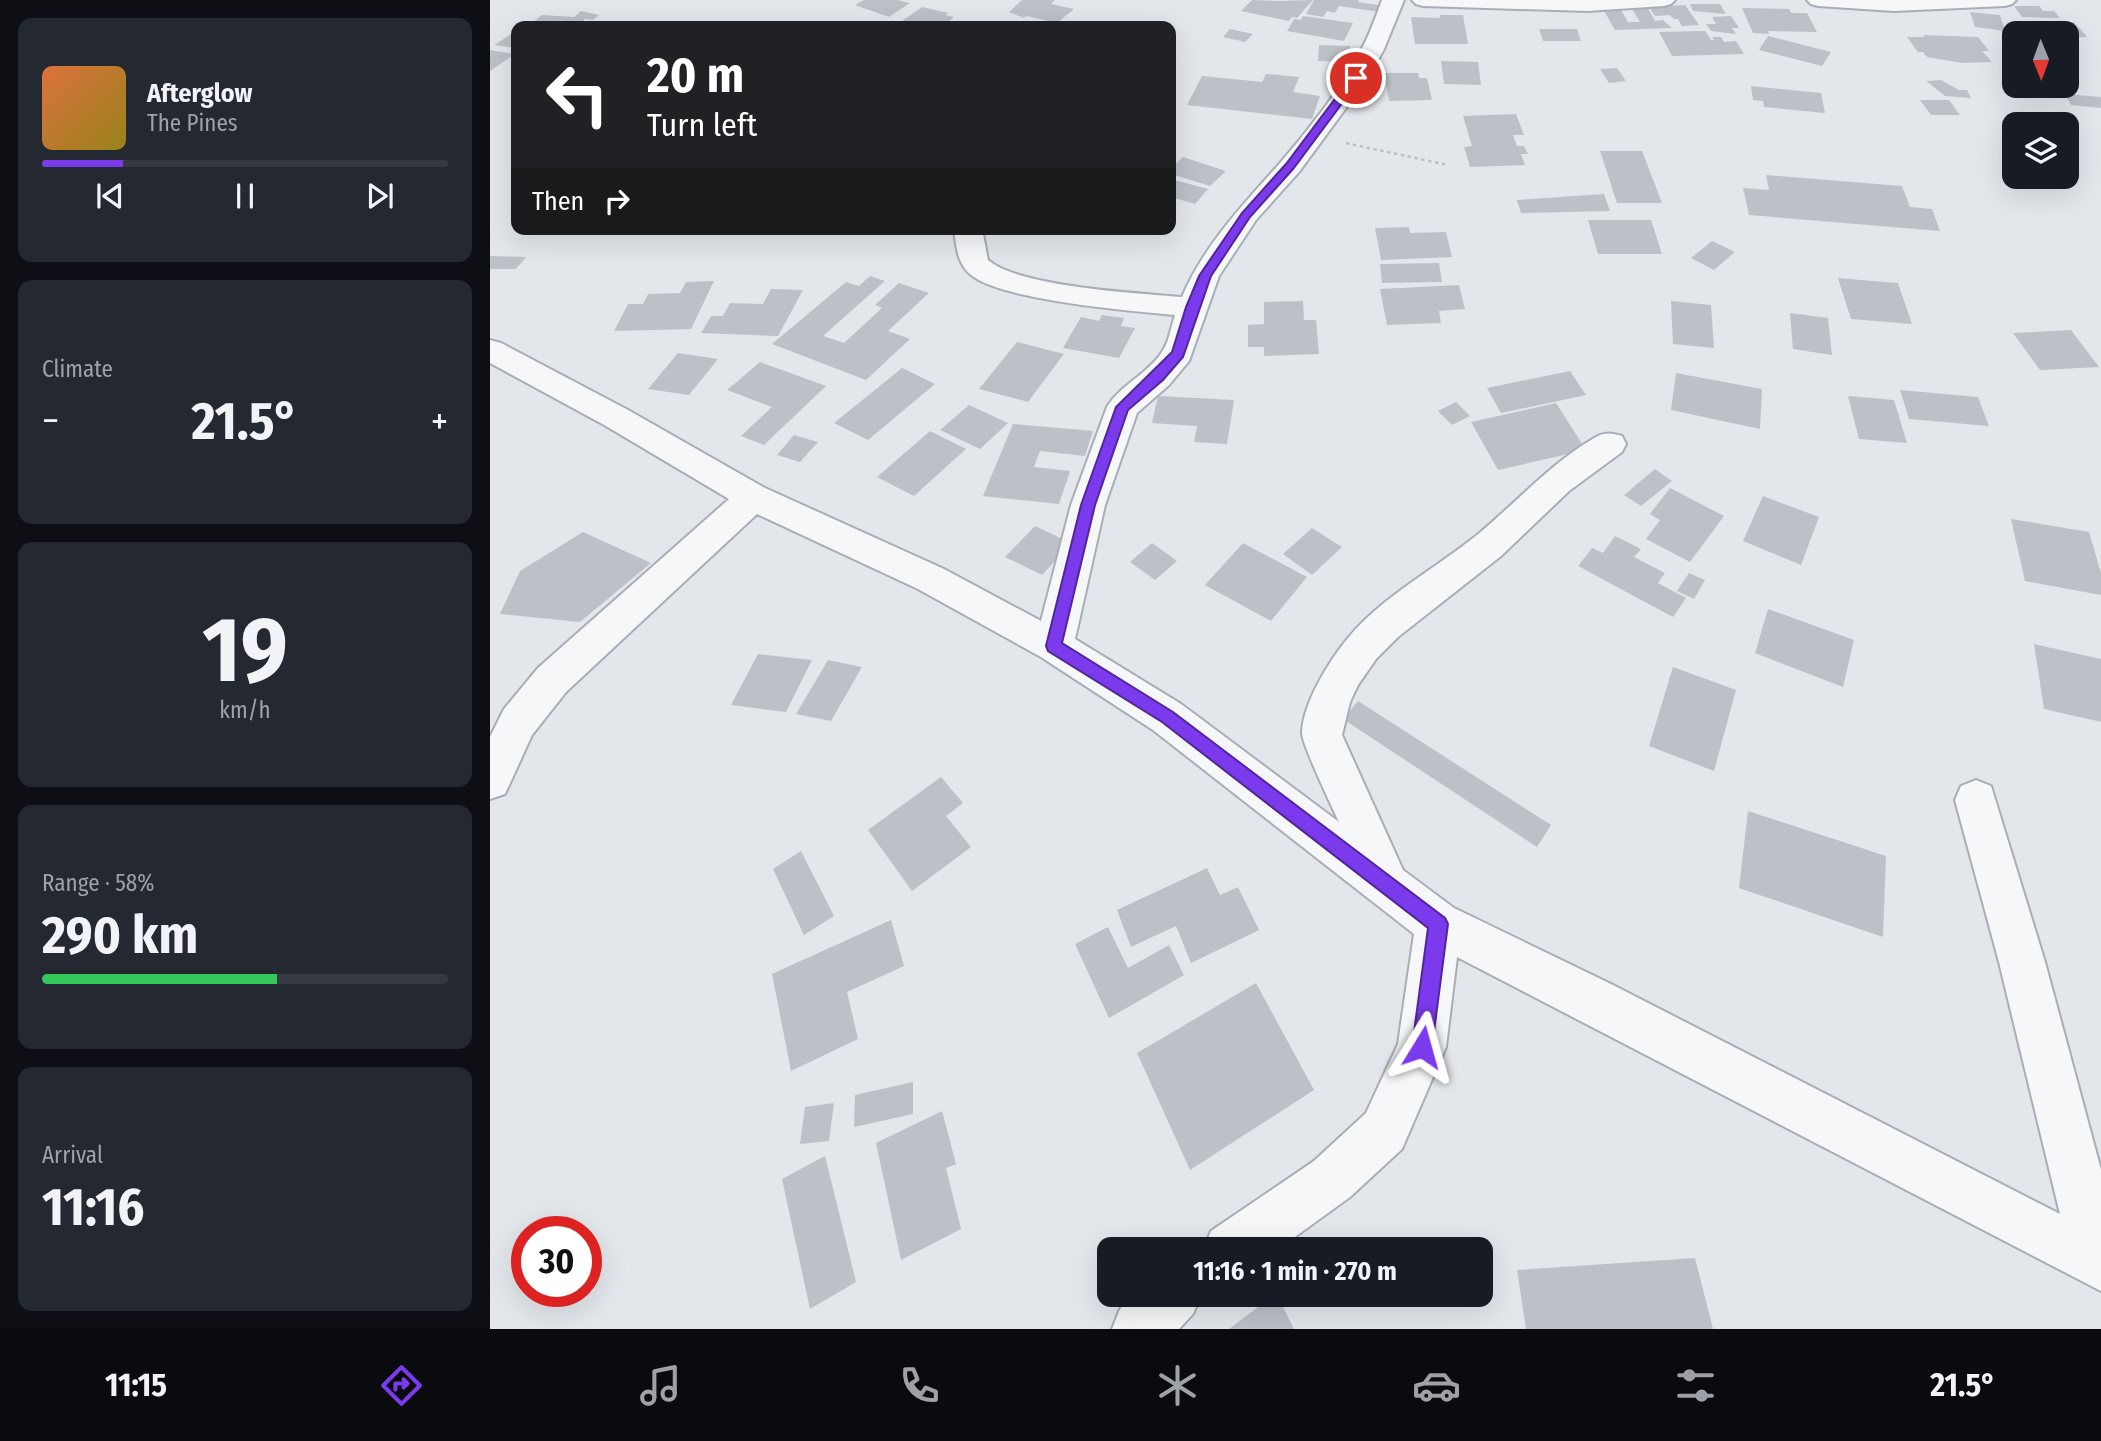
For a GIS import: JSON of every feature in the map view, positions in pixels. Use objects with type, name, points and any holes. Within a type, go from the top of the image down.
[{"type":"street","points":[[1054,646],[1088,505],[1123,407],[1158,377],[1178,354],[1192,307],[1205,276],[1246,215],[1290,167],[1356,78],[1373,49],[1393,0]]},
{"type":"street","points":[[1423,0],[1587,5],[1664,0]]},
{"type":"street","points":[[1818,0],[1894,5],[2005,0]]},
{"type":"street","points":[[969,235],[972,258],[982,270],[1007,280],[1111,299],[1192,307]]},
{"type":"street","points":[[490,350],[617,418],[753,497],[931,579],[1054,646],[1167,717],[1438,924],[1606,1007],[2100,1264]]},
{"type":"street","points":[[1388,887],[1322,735],[1325,709],[1355,654],[1407,605],[1488,546],[1553,485],[1611,444]]},
{"type":"street","points":[[490,780],[518,722],[552,680],[753,497]]},
{"type":"street","points":[[1976,800],[2022,962],[2100,1264]]},
{"type":"street","points":[[1249,1237],[1332,1179],[1384,1131],[1422,1047],[1438,924]]},
{"type":"street","points":[[1140,1329],[1162,1307]]},
{"type":"path","points":[[1312,134],[1448,165]]},
{"type":"building","points":[[864,0],[897,0],[910,3],[889,17],[855,5]]},
{"type":"building","points":[[1022,0],[1055,0],[1051,4],[1074,9],[1059,21],[1026,16],[1024,18],[1009,12]]},
{"type":"building","points":[[1252,0],[1313,0],[1297,18],[1292,17],[1289,21],[1241,11]]},
{"type":"building","points":[[1314,0],[1359,0],[1358,2],[1384,6],[1380,12],[1339,6],[1335,13],[1327,11],[1323,17],[1306,14]]},
{"type":"building","points":[[1690,4],[1720,4],[1726,14],[1693,11]]},
{"type":"building","points":[[1685,5],[1699,25],[1682,26],[1678,19],[1670,15],[1655,16],[1649,7]]},
{"type":"building","points":[[2014,6],[2039,6],[2043,11],[2054,11],[2060,18],[2022,17]]},
{"type":"building","points":[[922,7],[954,17],[949,21],[902,21]]},
{"type":"building","points":[[1648,8],[1655,21],[1663,20],[1672,28],[1615,30],[1604,11],[1621,10],[1628,22],[1640,22],[1632,9]]},
{"type":"building","points":[[1742,8],[1789,9],[1791,13],[1807,13],[1817,32],[1753,33]]},
{"type":"building","points":[[581,11],[599,15],[593,20],[583,21],[534,21],[542,15],[574,17]]},
{"type":"building","points":[[1970,12],[2000,15],[2002,31],[1975,27]]},
{"type":"building","points":[[1440,15],[1463,15],[1468,44],[1415,44],[1411,17],[1440,18]]},
{"type":"building","points":[[1303,16],[1353,23],[1344,41],[1287,31],[1294,19],[1301,20]]},
{"type":"building","points":[[1731,16],[1739,28],[1732,28],[1736,34],[1711,31],[1706,24],[1716,24],[1712,17]]},
{"type":"building","points":[[2079,28],[2087,37],[2079,37]]},
{"type":"building","points":[[1230,29],[1253,34],[1245,42],[1223,37]]},
{"type":"building","points":[[1539,29],[1577,29],[1581,41],[1543,41]]},
{"type":"building","points":[[1705,31],[1711,40],[1714,40],[1712,37],[1721,37],[1724,42],[1736,41],[1744,54],[1672,56],[1659,32]]},
{"type":"building","points":[[511,34],[511,47],[494,45]]},
{"type":"building","points":[[1923,35],[1978,37],[1989,51],[1982,51],[1992,62],[1962,63],[1927,57],[1923,52],[1918,52],[1907,37],[1925,37]]},
{"type":"building","points":[[1768,36],[1831,52],[1822,66],[1759,50]]},
{"type":"building","points":[[1319,45],[1350,46],[1351,62],[1318,61]]},
{"type":"building","points":[[490,50],[511,53],[511,57],[490,71]]},
{"type":"building","points":[[1441,61],[1478,62],[1481,85],[1444,84]]},
{"type":"building","points":[[1617,68],[1626,81],[1609,83],[1600,69]]},
{"type":"building","points":[[1384,73],[1418,73],[1419,78],[1427,78],[1432,100],[1389,101]]},
{"type":"building","points":[[1266,74],[1299,77],[1293,92],[1320,96],[1312,119],[1187,105],[1202,76],[1262,82]]},
{"type":"building","points":[[1941,80],[1959,90],[1967,90],[1971,98],[1945,96],[1926,81]]},
{"type":"building","points":[[1751,86],[1821,93],[1825,113],[1764,107],[1763,101],[1753,100]]},
{"type":"building","points":[[2079,95],[2101,97],[2101,108],[2071,105],[2067,98],[2079,98]]},
{"type":"building","points":[[1920,100],[1949,100],[1960,115],[1931,115]]},
{"type":"building","points":[[1516,114],[1524,135],[1513,135],[1517,146],[1524,146],[1528,154],[1521,154],[1525,165],[1470,167],[1464,147],[1472,146],[1463,116]]},
{"type":"building","points":[[1600,151],[1642,151],[1662,203],[1617,203]]},
{"type":"building","points":[[1183,157],[1226,171],[1210,186],[1176,176],[1176,163]]},
{"type":"building","points":[[1766,175],[1902,186],[1910,207],[1932,209],[1940,231],[1749,215],[1743,188],[1769,190]]},
{"type":"building","points":[[1176,180],[1208,189],[1195,204],[1176,198]]},
{"type":"building","points":[[1604,194],[1610,211],[1521,213],[1517,200]]},
{"type":"building","points":[[1588,220],[1651,220],[1662,254],[1598,254]]},
{"type":"building","points":[[1409,227],[1410,233],[1446,232],[1452,257],[1381,260],[1375,228]]},
{"type":"building","points":[[1712,241],[1735,252],[1714,270],[1691,258]]},
{"type":"building","points":[[490,256],[526,257],[516,269],[490,269]]},
{"type":"building","points":[[1439,263],[1442,282],[1382,283],[1380,264]]},
{"type":"building","points":[[870,276],[885,281],[823,336],[844,343],[882,308],[875,305],[899,283],[929,293],[888,331],[910,339],[866,380],[772,344],[846,282],[859,286]]},
{"type":"building","points":[[1838,278],[1898,283],[1912,324],[1851,319]]},
{"type":"building","points":[[714,281],[691,329],[614,331],[628,304],[643,304],[648,294],[680,293],[686,282]]},
{"type":"building","points":[[1459,285],[1465,309],[1439,311],[1441,323],[1387,325],[1380,289]]},
{"type":"building","points":[[771,289],[803,290],[778,336],[701,333],[711,316],[723,316],[730,303],[763,304]]},
{"type":"building","points":[[1303,301],[1304,320],[1316,320],[1319,354],[1264,356],[1264,347],[1248,347],[1248,325],[1264,324],[1264,302]]},
{"type":"building","points":[[1671,301],[1711,305],[1714,348],[1673,344]]},
{"type":"building","points":[[1790,313],[1828,318],[1832,355],[1793,349]]},
{"type":"building","points":[[1102,315],[1124,318],[1121,326],[1135,328],[1119,358],[1063,348],[1081,317],[1099,321]]},
{"type":"building","points":[[2071,330],[2099,367],[2040,370],[2013,333]]},
{"type":"building","points":[[1017,342],[1064,354],[1028,402],[979,389]]},
{"type":"building","points":[[678,353],[718,359],[689,395],[648,389]]},
{"type":"building","points":[[760,362],[826,386],[764,445],[741,436],[772,407],[727,390]]},
{"type":"building","points":[[902,368],[935,384],[868,440],[834,423]]},
{"type":"building","points":[[1570,371],[1586,395],[1501,413],[1487,388]]},
{"type":"building","points":[[1676,373],[1762,389],[1760,429],[1671,410]]},
{"type":"building","points":[[1900,390],[1978,397],[1989,426],[1909,419]]},
{"type":"building","points":[[1158,396],[1234,400],[1227,444],[1194,442],[1197,426],[1152,423]]},
{"type":"building","points":[[1848,396],[1894,400],[1907,443],[1859,439]]},
{"type":"building","points":[[1456,402],[1470,416],[1452,425],[1438,411]]},
{"type":"building","points":[[1556,403],[1586,450],[1498,470],[1471,422]]},
{"type":"building","points":[[969,405],[1008,423],[980,449],[940,430]]},
{"type":"building","points":[[1013,424],[1093,431],[1085,456],[1040,451],[1034,467],[1070,471],[1059,504],[983,496]]},
{"type":"building","points":[[930,431],[966,449],[914,496],[877,477]]},
{"type":"building","points":[[794,435],[818,442],[800,462],[777,455]]},
{"type":"building","points":[[1655,469],[1672,481],[1641,506],[1624,495]]},
{"type":"building","points":[[1670,488],[1724,516],[1690,562],[1646,539],[1660,520],[1650,514]]},
{"type":"building","points":[[1763,496],[1819,517],[1801,565],[1743,541]]},
{"type":"building","points":[[2011,519],[2089,532],[2101,573],[2101,595],[2025,581]]},
{"type":"building","points":[[1035,526],[1071,543],[1042,575],[1005,557]]},
{"type":"building","points":[[1312,528],[1342,547],[1312,575],[1283,554]]},
{"type":"building","points":[[583,532],[651,563],[580,622],[500,614],[520,571]]},
{"type":"building","points":[[1615,536],[1641,549],[1634,557],[1665,573],[1658,583],[1686,598],[1673,617],[1578,566],[1592,548],[1603,553]]},
{"type":"building","points":[[1152,543],[1177,561],[1155,580],[1130,562]]},
{"type":"building","points":[[1243,543],[1307,577],[1271,621],[1205,585]]},
{"type":"building","points":[[1689,573],[1705,580],[1694,599],[1677,591]]},
{"type":"building","points":[[1768,609],[1854,640],[1843,687],[1755,653]]},
{"type":"building","points":[[2034,644],[2101,659],[2101,722],[2044,709]]},
{"type":"building","points":[[758,654],[812,660],[786,712],[731,705]]},
{"type":"building","points":[[828,660],[862,667],[831,721],[796,714]]},
{"type":"building","points":[[1673,667],[1736,690],[1714,771],[1649,746]]},
{"type":"building","points":[[1358,701],[1551,825],[1537,847],[1343,719]]},
{"type":"building","points":[[941,777],[963,803],[946,816],[971,847],[912,891],[868,830]]},
{"type":"building","points":[[1748,811],[1886,856],[1883,937],[1739,888]]},
{"type":"building","points":[[801,851],[834,916],[804,935],[773,869]]},
{"type":"building","points":[[1207,868],[1220,895],[1238,887],[1259,930],[1191,963],[1176,926],[1131,947],[1117,910]]},
{"type":"building","points":[[891,920],[904,966],[847,992],[858,1039],[791,1071],[772,974]]},
{"type":"building","points":[[1108,927],[1128,968],[1169,945],[1184,975],[1109,1018],[1075,944]]},
{"type":"building","points":[[1256,983],[1314,1090],[1190,1170],[1137,1053]]},
{"type":"building","points":[[913,1082],[913,1114],[854,1127],[855,1095]]},
{"type":"building","points":[[834,1103],[829,1141],[800,1144],[805,1107]]},
{"type":"building","points":[[942,1111],[956,1164],[946,1168],[961,1229],[901,1260],[876,1143]]},
{"type":"building","points":[[825,1156],[856,1282],[810,1309],[782,1179]]},
{"type":"building","points":[[1695,1258],[1713,1329],[1526,1329],[1517,1270]]},
{"type":"building","points":[[1258,1307],[1283,1307],[1294,1329],[1229,1329]]},
{"type":"route","points":[[1356,78],[1290,167],[1246,215],[1205,276],[1192,307],[1178,354],[1158,377],[1123,407],[1088,505],[1054,646],[1167,717],[1438,924],[1422,1047]]}]
